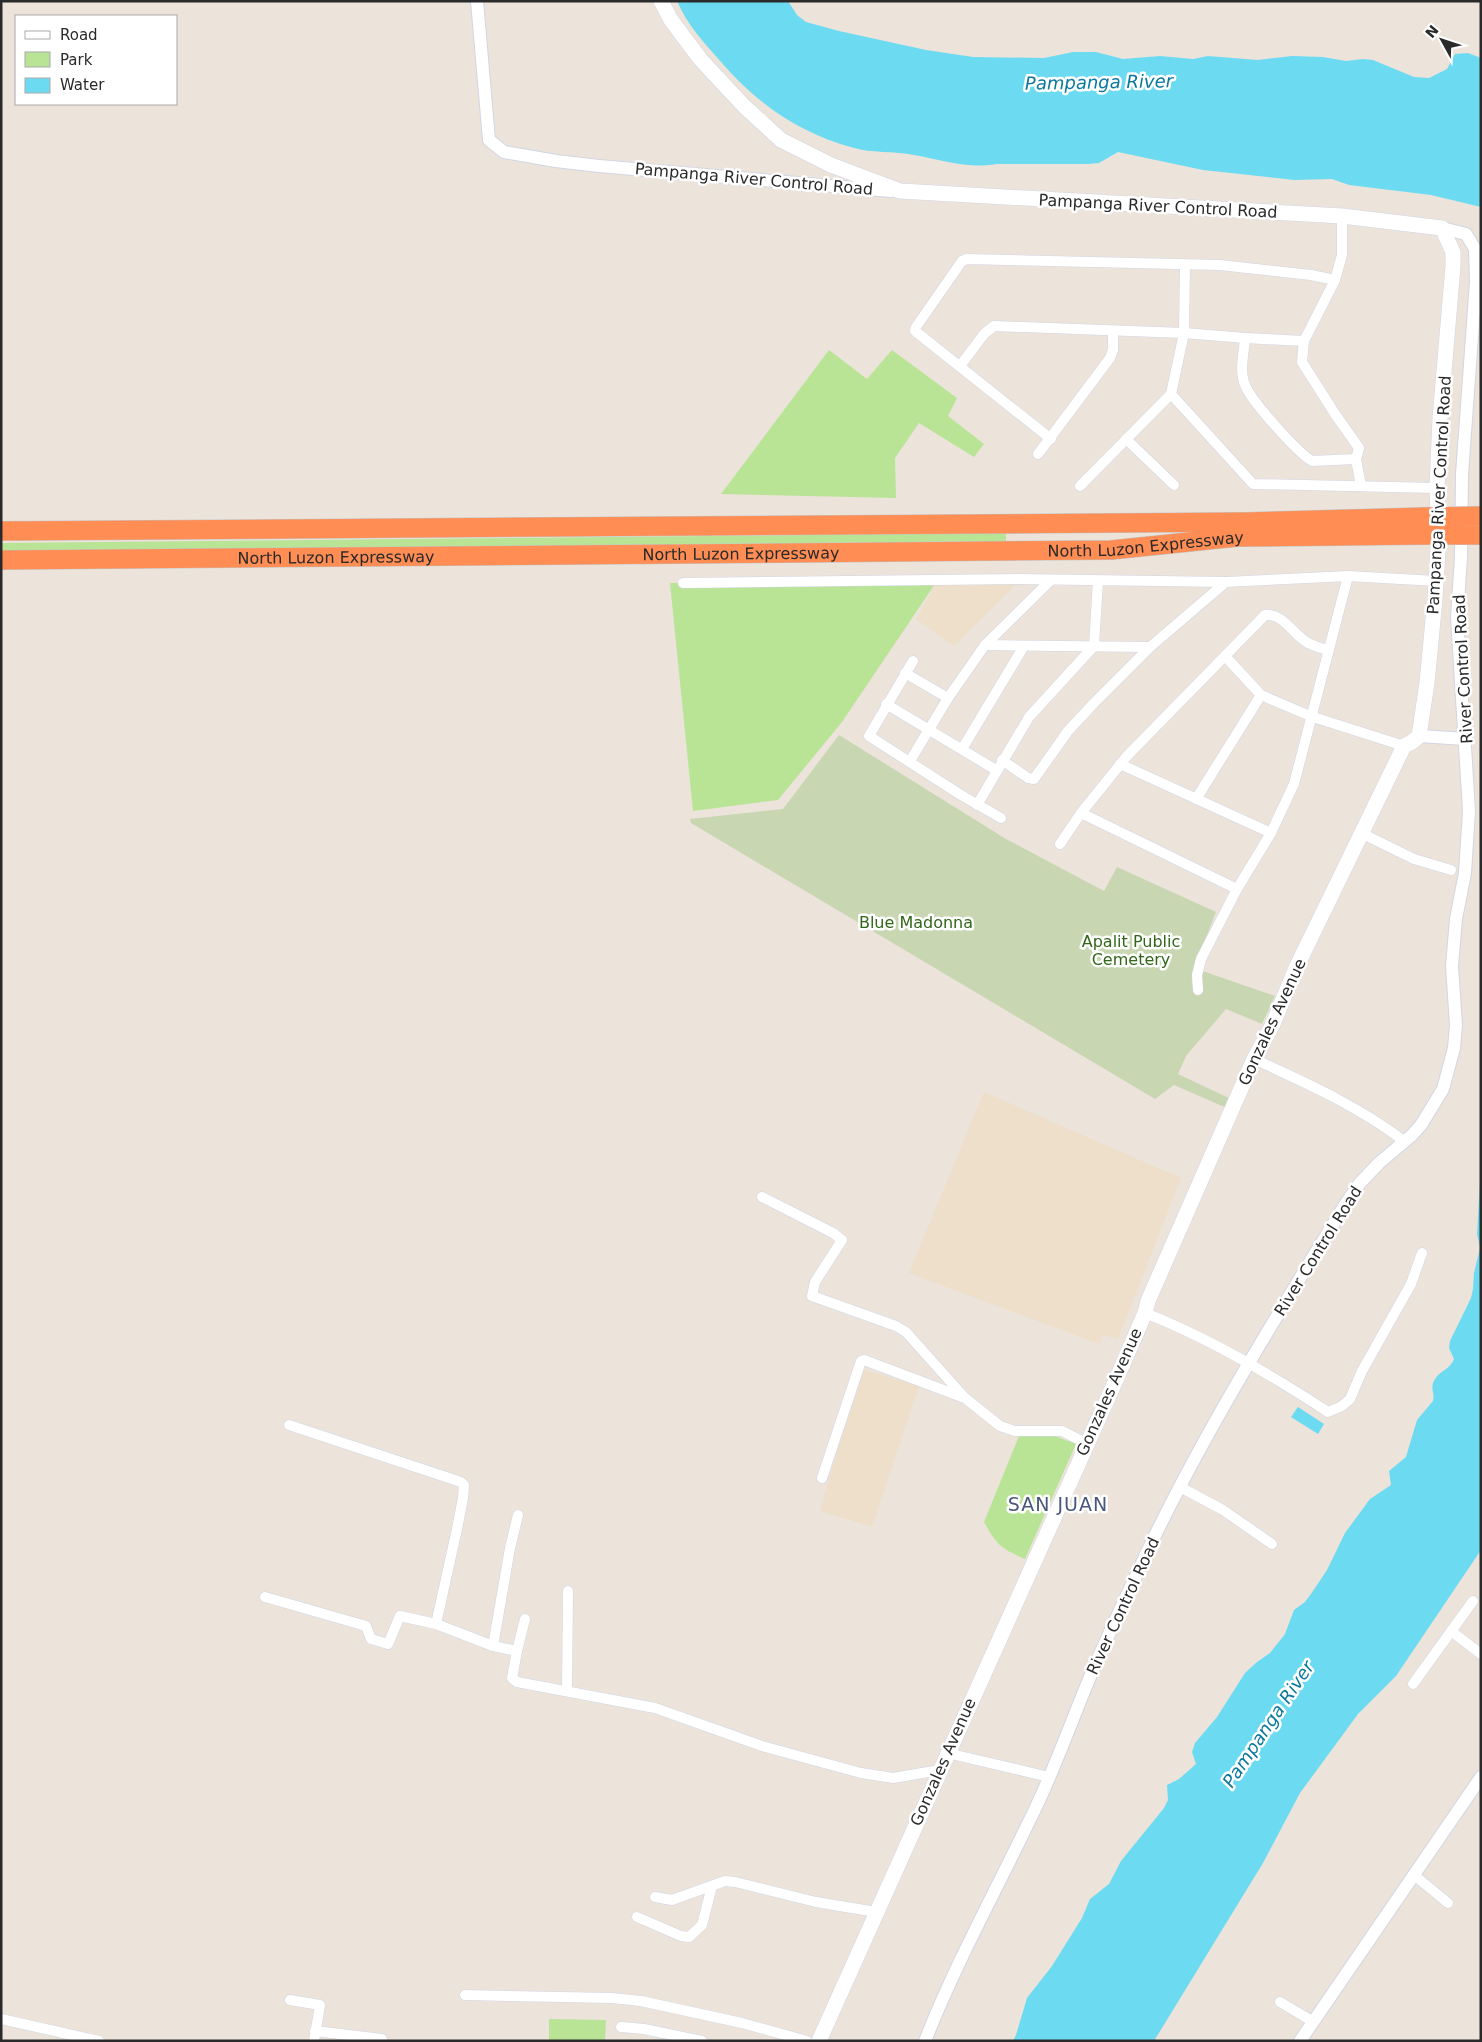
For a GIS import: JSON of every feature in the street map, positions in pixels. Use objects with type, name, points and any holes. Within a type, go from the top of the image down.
[{"type":"highway","name":"North Luzon Expressway","points":[[1,560],[1111,550],[1237,537],[1426,526],[1481,516]]},
{"type":"highway","name":"North Luzon Expressway","points":[[1,531],[1236,522],[1426,526],[1481,535]]},
{"type":"main road","points":[[661,1],[675,26],[706,66],[744,106],[781,140],[831,164],[900,191]]},
{"type":"main road","name":"Pampanga River Control Road","points":[[900,191],[1342,216],[1442,228],[1453,252],[1453,266],[1440,419],[1437,488],[1439,533],[1436,581],[1427,682],[1419,736]]},
{"type":"main road","points":[[1404,746],[1419,736]]},
{"type":"main road","name":"Gonzales Avenue","points":[[819,2041],[1088,1441],[1254,1058],[1404,746]]},
{"type":"street","name":"Pampanga River Control Road","points":[[477,1],[489,140],[504,152],[599,166],[900,191]]},
{"type":"street","points":[[1342,216],[1342,255],[1335,280],[1304,341],[1303,365],[1359,448],[1356,459],[1360,486]]},
{"type":"street","name":"River Control Road","points":[[925,2041],[946,1991],[1049,1778],[1093,1670],[1150,1548],[1213,1424],[1345,1204],[1378,1163],[1421,1125],[1443,1089],[1454,1048],[1456,1025],[1452,966],[1456,919],[1465,873],[1470,811],[1457,617],[1461,557],[1462,474],[1476,282],[1475,249],[1466,234],[1442,228]]},
{"type":"street","points":[[1051,439],[916,333],[915,330],[962,261],[967,259],[1220,265],[1311,274],[1335,280]]},
{"type":"street","points":[[1080,486],[1171,394],[1184,333],[1185,265]]},
{"type":"street","points":[[960,366],[984,334],[994,326],[1184,333],[1304,341]]},
{"type":"street","points":[[1038,454],[1110,358],[1113,331]]},
{"type":"street","points":[[1245,338],[1242,374],[1245,386],[1273,423],[1312,461],[1356,459]]},
{"type":"street","points":[[1171,394],[1253,484],[1437,488]]},
{"type":"street","points":[[1126,439],[1174,485]]},
{"type":"street","points":[[683,583],[1051,580],[1226,582],[1348,576],[1436,581]]},
{"type":"street","points":[[1198,990],[1197,975],[1200,959],[1271,833],[1294,784],[1310,716],[1348,576]]},
{"type":"street","points":[[910,761],[948,698],[986,645],[1051,580]]},
{"type":"street","points":[[977,805],[1029,717],[1094,646],[1098,581]]},
{"type":"street","points":[[1002,760],[1028,778],[1034,779],[1068,732],[1150,647],[1226,582]]},
{"type":"street","points":[[1060,844],[1081,813],[1120,764],[1265,615],[1272,614],[1307,642],[1328,650]]},
{"type":"street","points":[[986,645],[1150,647]]},
{"type":"street","points":[[962,749],[1024,646]]},
{"type":"street","points":[[1225,656],[1261,695],[1310,716],[1404,746]]},
{"type":"street","points":[[913,661],[868,736],[977,805],[1001,818]]},
{"type":"street","points":[[905,673],[948,698]]},
{"type":"street","points":[[1196,799],[1261,695]]},
{"type":"street","points":[[886,704],[996,770]]},
{"type":"street","points":[[1419,736],[1466,739]]},
{"type":"street","points":[[1120,764],[1271,833]]},
{"type":"street","points":[[1081,813],[1238,889]]},
{"type":"street","points":[[1361,833],[1414,859],[1450,870]]},
{"type":"street","points":[[1254,1058],[1326,1092],[1380,1122],[1404,1141]]},
{"type":"street","points":[[762,1197],[833,1233],[842,1240],[815,1282],[812,1296],[896,1326],[906,1332],[965,1398],[1000,1426],[1015,1432],[1062,1431],[1080,1440],[1088,1441]]},
{"type":"street","points":[[1144,1313],[1249,1363],[1328,1412],[1342,1406],[1350,1399],[1362,1371],[1411,1284],[1422,1253]]},
{"type":"street","points":[[822,1478],[861,1361],[864,1360],[965,1398]]},
{"type":"street","points":[[289,1426],[461,1482],[464,1485],[457,1530],[436,1624]]},
{"type":"street","points":[[1180,1487],[1222,1510],[1272,1544]]},
{"type":"street","points":[[493,1646],[510,1548],[518,1515]]},
{"type":"street","points":[[567,1690],[568,1592]]},
{"type":"street","points":[[265,1596],[366,1626],[373,1640],[388,1644],[400,1616],[436,1624],[493,1646],[517,1651]]},
{"type":"street","points":[[1413,1684],[1473,1601]]},
{"type":"street","points":[[525,1619],[512,1678],[518,1682],[655,1708],[762,1746],[861,1773],[893,1778],[940,1770]]},
{"type":"street","points":[[1451,1631],[1481,1654]]},
{"type":"street","points":[[948,1753],[1049,1778]]},
{"type":"street","points":[[1303,2040],[1312,2021],[1481,1777]]},
{"type":"street","points":[[1414,1875],[1448,1904]]},
{"type":"street","points":[[655,1897],[672,1900],[725,1882],[736,1882],[816,1902],[876,1912]]},
{"type":"street","points":[[638,1918],[681,1936],[689,1937],[699,1929],[704,1920],[712,1886]]},
{"type":"street","points":[[465,1995],[634,2000],[742,2023],[807,2041]]},
{"type":"street","points":[[290,2000],[320,2005],[315,2036],[382,2038],[381,2041]]},
{"type":"street","points":[[1280,2002],[1312,2021]]},
{"type":"street","points":[[1,2019],[99,2041]]},
{"type":"street","points":[[621,2027],[644,2029],[702,2041]]},
{"type":"shaded area","points":[[937,581],[1018,583],[954,646],[916,619]]},
{"type":"shaded area","points":[[984,1092],[1181,1178],[1118,1339],[1103,1335],[1099,1344],[909,1273]]},
{"type":"shaded area","points":[[861,1369],[919,1386],[872,1527],[820,1511]]},
{"type":"green space","points":[[829,350],[867,379],[892,350],[957,398],[948,416],[984,444],[974,457],[919,423],[895,458],[896,498],[721,494]]},
{"type":"green space","points":[[1006,533],[1006,541],[1,551],[1,543]]},
{"type":"green space","points":[[937,581],[842,722],[778,800],[693,811],[670,583]]},
{"type":"green space","name":"Apalit Public Cemetery","points":[[839,735],[1006,839],[1104,891],[1117,867],[1216,912],[1194,968],[1275,996],[1262,1024],[1226,1009],[1186,1056],[1178,1074],[1233,1100],[1229,1109],[1174,1085],[1155,1099],[691,823],[690,819],[783,809]]},
{"type":"green space","points":[[1052,1435],[1076,1444],[1025,1559],[1000,1545],[984,1522],[1019,1436]]},
{"type":"green space","points":[[549,2019],[606,2020],[605,2041],[549,2041]]},
{"type":"water","name":"Pampanga River","points":[[677,1],[788,1],[797,15],[806,22],[926,50],[973,57],[1044,58],[1073,52],[1096,52],[1123,59],[1160,56],[1193,59],[1208,56],[1258,60],[1292,56],[1323,57],[1346,61],[1373,60],[1414,77],[1429,78],[1447,69],[1455,54],[1468,53],[1481,58],[1481,207],[1431,195],[1349,185],[1332,179],[1294,180],[1203,170],[1118,152],[1099,163],[976,165],[854,148],[812,133],[793,123],[760,100],[729,71],[703,42],[689,23]]},
{"type":"water","name":"Pampanga River","points":[[1481,1166],[1481,1550],[1396,1676],[1358,1714],[1300,1793],[1263,1863],[1154,2041],[1013,2041],[1027,1998],[1052,1966],[1082,1918],[1090,1899],[1109,1884],[1121,1861],[1164,1808],[1168,1800],[1167,1785],[1179,1779],[1196,1764],[1192,1752],[1195,1743],[1217,1717],[1245,1673],[1270,1653],[1285,1634],[1294,1610],[1305,1602],[1327,1570],[1345,1533],[1370,1499],[1391,1485],[1389,1471],[1406,1457],[1417,1420],[1433,1401],[1432,1386],[1434,1381],[1438,1375],[1450,1366],[1454,1359],[1449,1348],[1450,1341],[1471,1298],[1480,1248],[1477,1234]]},
{"type":"water","points":[[1298,1407],[1324,1424],[1318,1434],[1291,1417]]},
{"type":"district","name":"SAN JUAN","points":[[1058,1504]]},
{"type":"park label","name":"Blue Madonna","points":[[916,922]]}]
